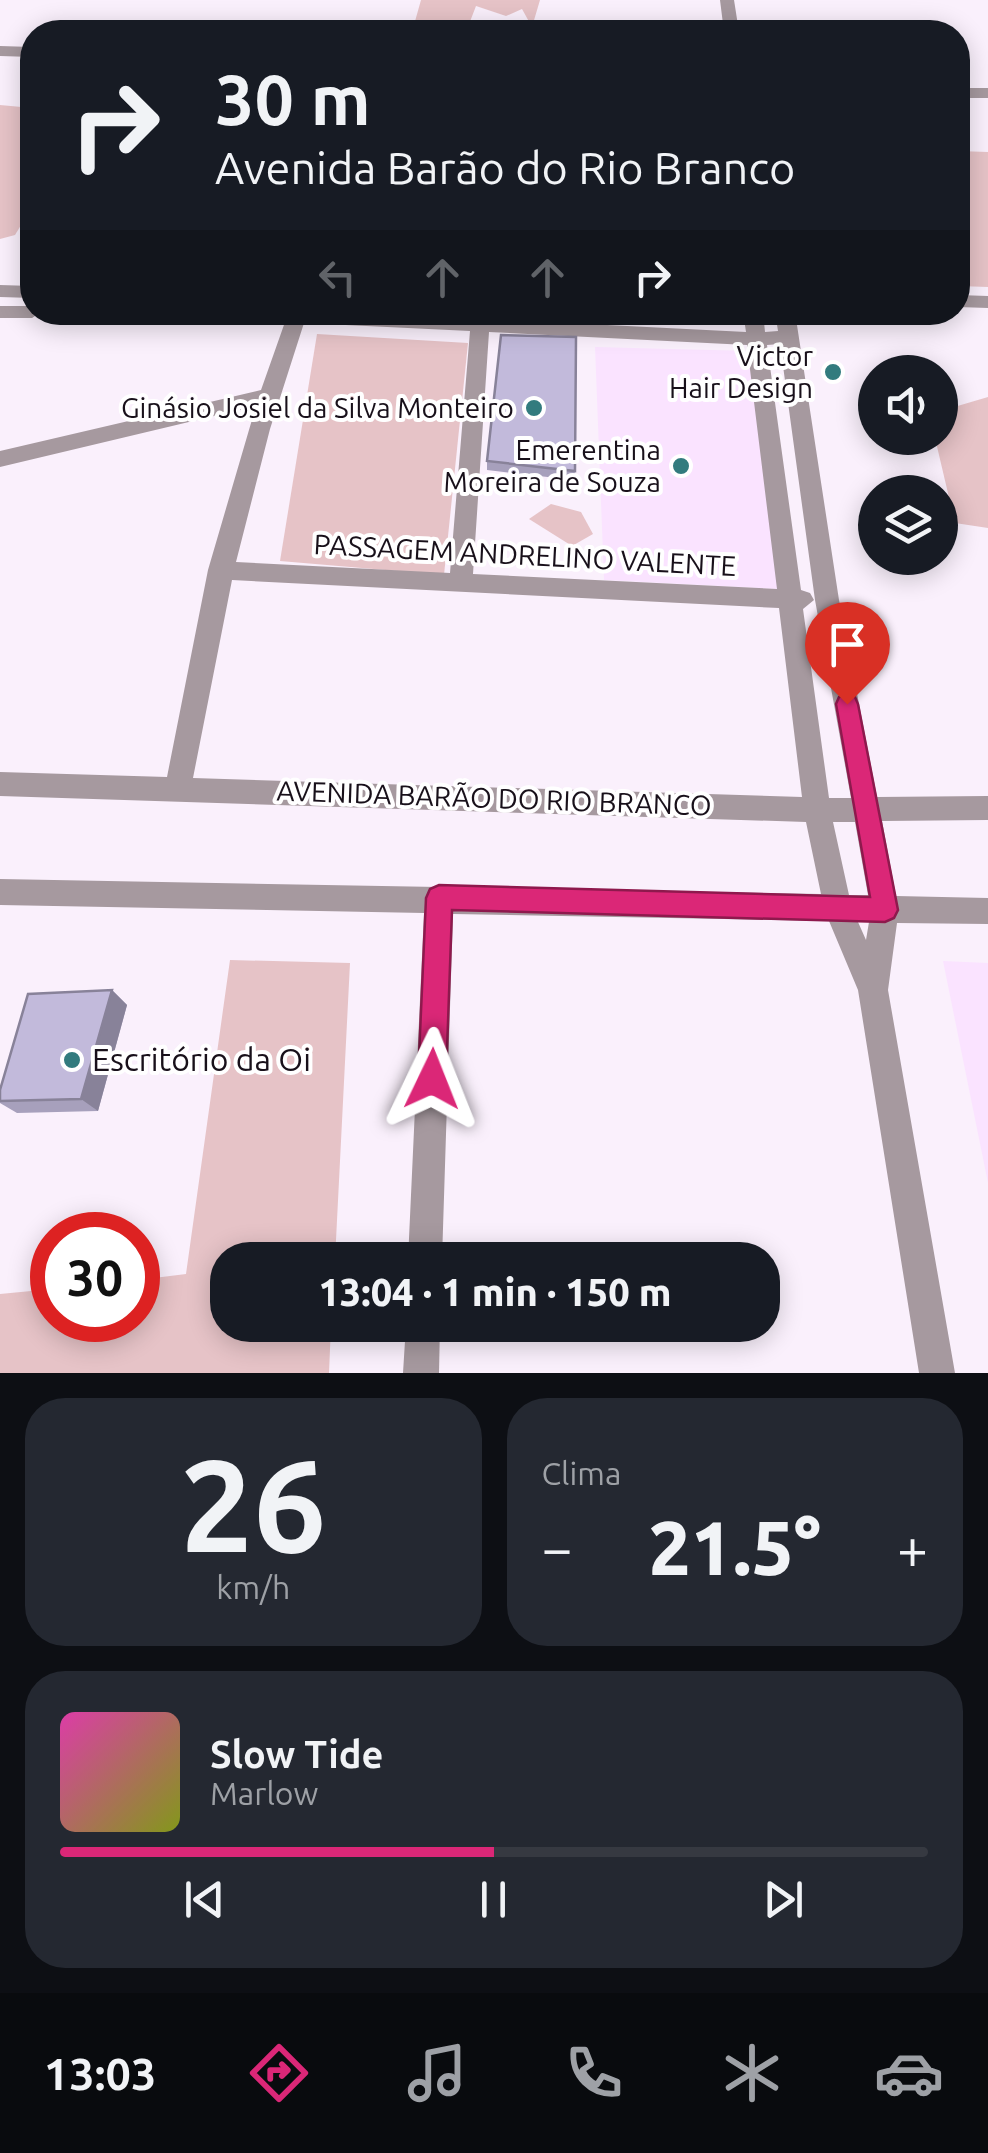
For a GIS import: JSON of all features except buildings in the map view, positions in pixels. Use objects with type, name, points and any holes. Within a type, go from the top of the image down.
[{"type":"street","points":[[178,787],[220,570],[268,396],[293,325]]},
{"type":"street","points":[[461,580],[481,325]]},
{"type":"street","points":[[553,325],[755,339],[779,325]]},
{"type":"street","points":[[754,325],[818,810],[838,910],[872,990],[937,1373]]},
{"type":"street","points":[[787,325],[826,600],[885,910],[872,990]]},
{"type":"street","points":[[0,459],[268,396]]},
{"type":"street","name":"PASSAGEM ANDRELINO VALENTE","points":[[220,570],[826,600]]},
{"type":"street","name":"AVENIDA BARÃO DO RIO BRANCO","points":[[0,784],[818,810],[988,808]]},
{"type":"street","points":[[0,892],[988,910]]},
{"type":"street","points":[[427,1242],[439,898]]},
{"type":"street","points":[[421,1373],[422,1342]]},
{"type":"shaded area","points":[[421,0],[540,0],[534,20],[528,20],[522,9],[506,16],[476,6],[471,20],[415,20]]},
{"type":"shaded area","points":[[0,105],[20,107],[20,227],[15,235],[0,239]]},
{"type":"shaded area","points":[[970,151],[988,152],[988,287],[970,286]]},
{"type":"shaded area","points":[[317,334],[468,343],[444,575],[280,561]]},
{"type":"shaded area","name":"Emerentina Moreira de Souza","points":[[595,347],[749,351],[778,589],[604,580]]},
{"type":"shaded area","points":[[988,397],[988,528],[958,523],[958,475],[944,475],[939,455],[958,455],[958,406]]},
{"type":"shaded area","points":[[551,504],[581,512],[593,534],[572,546],[529,519]]},
{"type":"shaded area","points":[[230,960],[350,963],[336,1242],[210,1242],[210,1342],[330,1342],[329,1373],[0,1373],[0,1294],[30,1291],[30,1342],[160,1342],[160,1277],[186,1274]]},
{"type":"shaded area","points":[[943,961],[988,963],[988,1183]]},
{"type":"place","name":"Victor Hair Design","points":[[833,372]]},
{"type":"place","name":"Ginásio Josiel da Silva Monteiro","points":[[534,408]]},
{"type":"place","name":"Emerentina Moreira de Souza","points":[[681,466]]},
{"type":"place","name":"Escritório da Oi","points":[[72,1060]]},
{"type":"route","points":[[432,1079],[439,898],[885,910],[847,704]]}]
